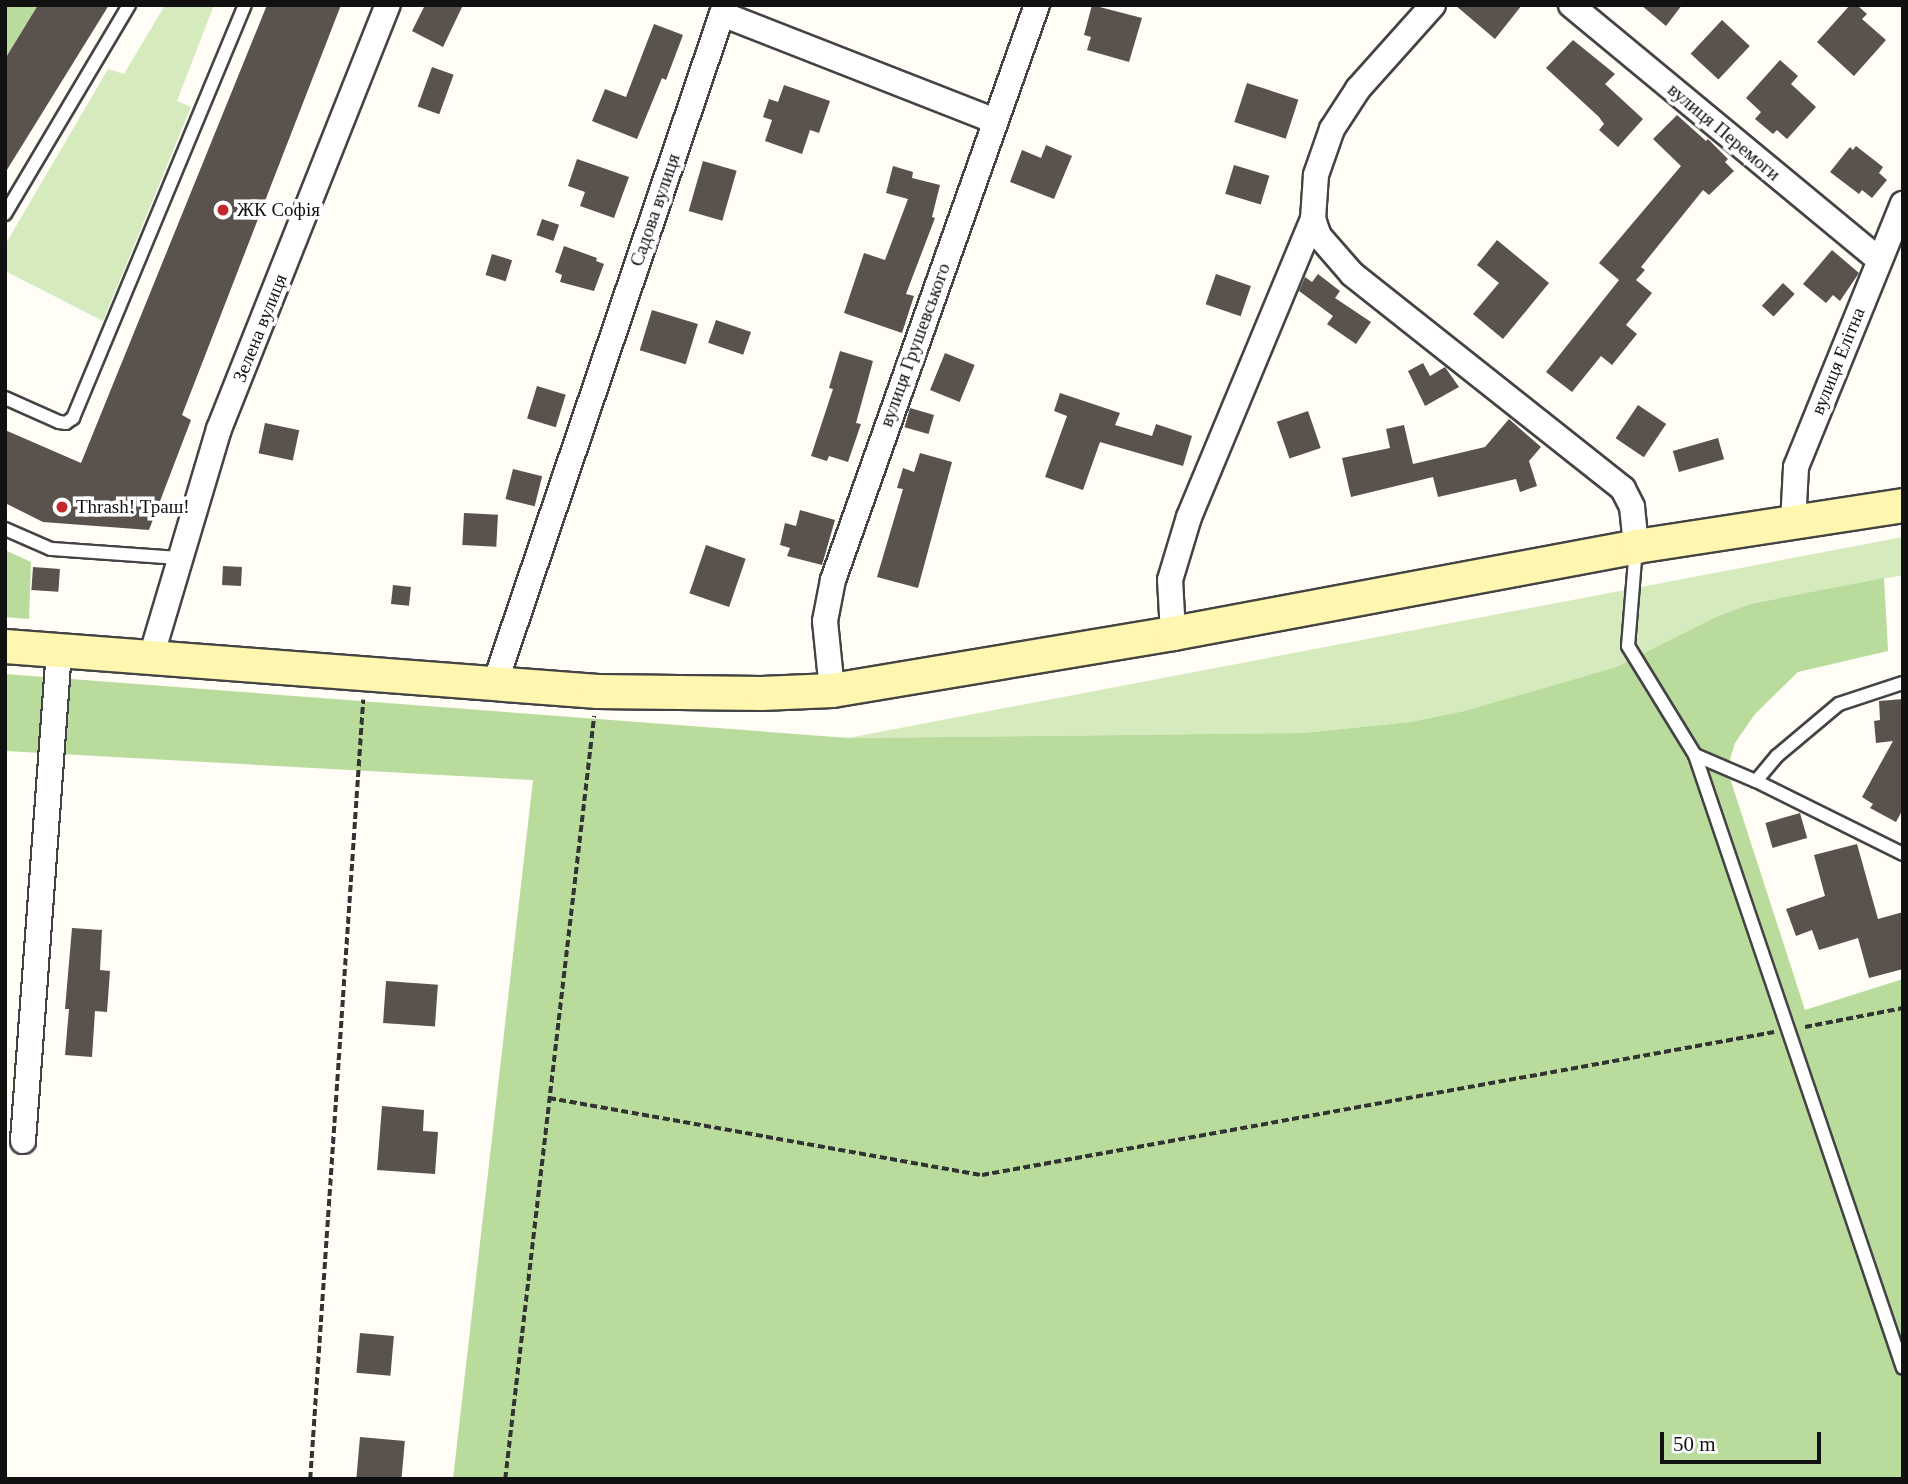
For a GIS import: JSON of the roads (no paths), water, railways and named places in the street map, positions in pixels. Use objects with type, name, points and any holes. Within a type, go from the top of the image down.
[{"type":"main road","points":[[5,646],[597,691],[761,693],[832,690],[1173,633],[1636,546],[1903,505]]},
{"type":"street","name":"Зелена вулиця","points":[[151,657],[219,429],[388,5]]},
{"type":"street","name":"вулиця Грушевського","points":[[832,690],[825,621],[833,579],[1037,5]]},
{"type":"street","points":[[1173,633],[1170,580],[1189,517],[1313,219],[1316,175],[1332,129],[1357,89],[1433,5]]},
{"type":"street","name":"вулиця Перемоги","points":[[1571,5],[1878,259]]},
{"type":"street","name":"Садова вулиця","points":[[495,683],[716,10],[995,121]]},
{"type":"street","name":"вулиця Елітна","points":[[1793,523],[1796,467],[1878,259],[1903,204]]},
{"type":"street","points":[[1313,219],[1318,236],[1352,274],[1623,489],[1632,507],[1636,546]]},
{"type":"street","points":[[23,1141],[59,651]]},
{"type":"lane","points":[[5,214],[129,5]]},
{"type":"lane","points":[[5,398],[59,422],[66,423],[73,418],[245,5]]},
{"type":"lane","points":[[5,529],[51,549],[180,558]]},
{"type":"lane","points":[[1636,546],[1628,646],[1695,755],[1903,1368]]},
{"type":"lane","points":[[1756,781],[1777,756],[1839,704],[1903,683]]},
{"type":"lane","points":[[1695,755],[1756,781],[1903,854]]},
{"type":"place","name":"ЖК Софія","points":[[223,210]]},
{"type":"place","name":"Thrash! Траш!","points":[[62,507]]}]
